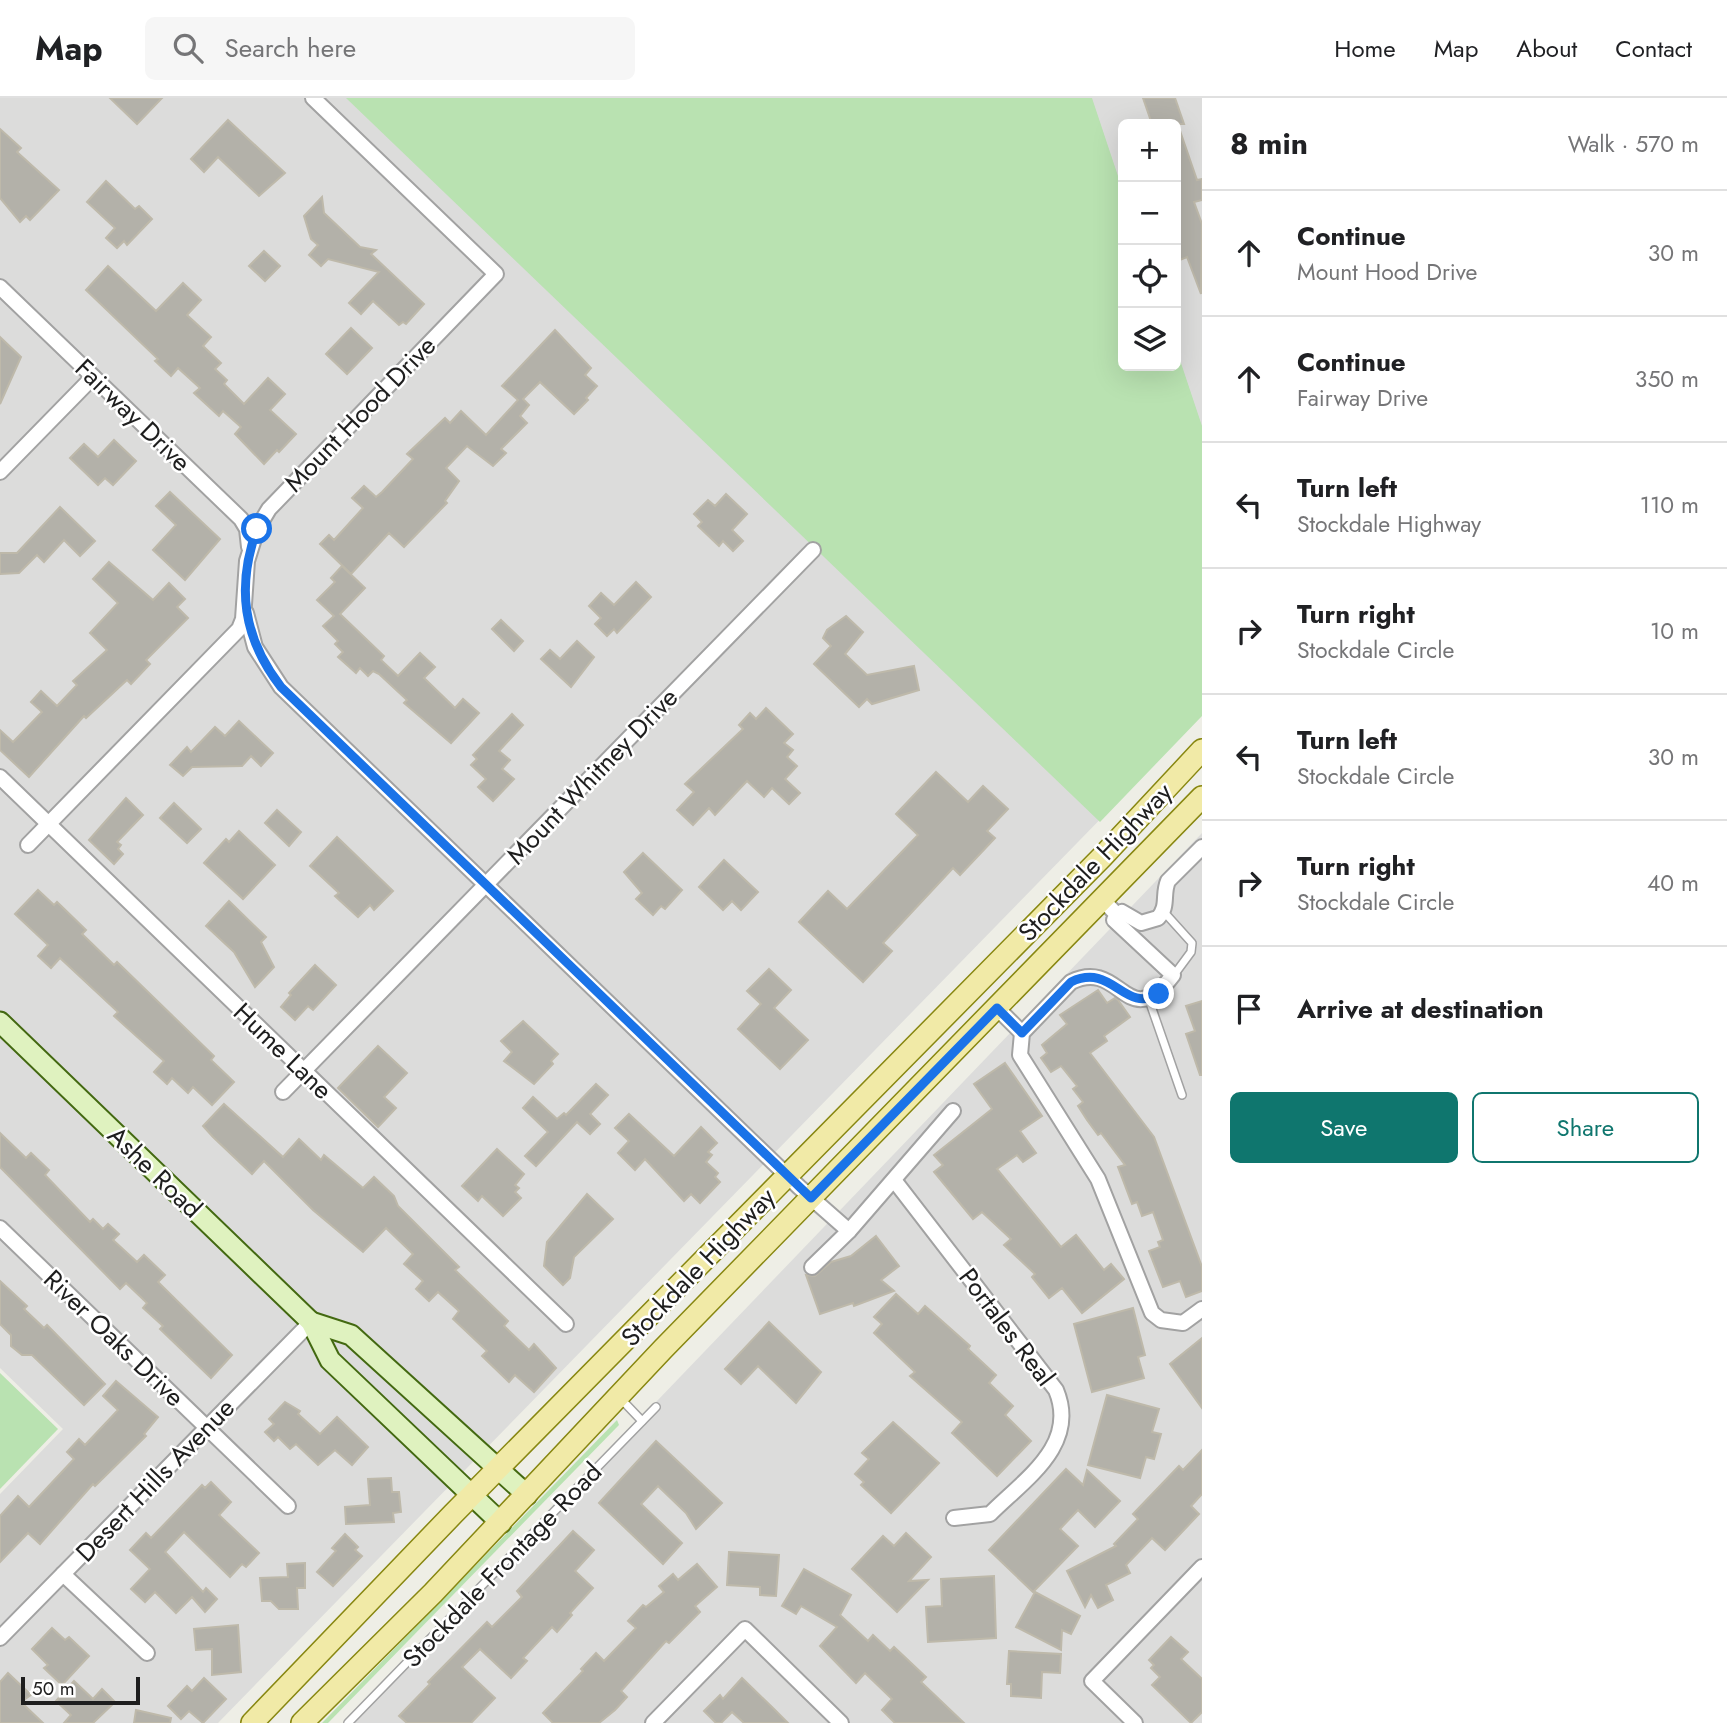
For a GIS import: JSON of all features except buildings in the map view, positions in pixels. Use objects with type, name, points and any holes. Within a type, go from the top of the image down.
[{"type":"main road","name":"Stockdale Highway","points":[[302,1723],[527,1495],[618,1396],[799,1187],[1202,750]]},
{"type":"main road","name":"Stockdale Highway","points":[[252,1723],[498,1470],[799,1187],[997,1008],[1202,797]]},
{"type":"street","name":"Mount Hood Drive","points":[[28,845],[239,629],[249,552],[257,529],[283,492],[496,274],[313,98]]},
{"type":"street","name":"Fairway Drive","points":[[0,286],[241,519],[247,529],[249,552]]},
{"type":"street","points":[[0,472],[93,377]]},
{"type":"street","name":"Mount Whitney Drive","points":[[283,1092],[813,551]]},
{"type":"street","points":[[244,605],[255,647],[281,687],[799,1187],[849,1231]]},
{"type":"street","name":"Hume Lane","points":[[0,777],[566,1324]]},
{"type":"street","points":[[1202,847],[1168,881],[1164,912],[1150,922],[1141,923],[1122,912],[1114,920],[1173,975],[1159,994],[1149,1000],[1128,997],[1103,978],[1081,977],[1071,982],[1022,1033],[1020,1055],[1098,1179],[1152,1312],[1161,1320],[1183,1323],[1202,1309]]},
{"type":"street","points":[[1102,899],[1118,916]]},
{"type":"street","points":[[997,1008],[1022,1033]]},
{"type":"street","name":"Ashe Road","points":[[0,1022],[311,1322],[330,1360],[501,1523]]},
{"type":"street","points":[[812,1267],[849,1231],[953,1111]]},
{"type":"street","name":"Portales Real","points":[[894,1180],[1056,1390],[1062,1404],[1062,1433],[1048,1455],[990,1514],[954,1518]]},
{"type":"street","name":"River Oaks Drive","points":[[0,1228],[288,1506]]},
{"type":"street","name":"Ashe Road","points":[[311,1322],[351,1335],[527,1495]]},
{"type":"street","name":"Desert Hills Avenue","points":[[0,1638],[311,1322]]},
{"type":"street","points":[[1135,1723],[1091,1681],[1202,1567]]},
{"type":"street","points":[[63,1574],[147,1653]]},
{"type":"street","points":[[653,1723],[745,1629],[841,1723]]},
{"type":"lane","points":[[1164,912],[1192,943],[1191,952],[1173,975]]},
{"type":"lane","points":[[1149,1000],[1182,1095]]},
{"type":"lane","points":[[618,1396],[642,1421]]},
{"type":"lane","name":"Stockdale Frontage Road","points":[[348,1723],[656,1407]]},
{"type":"shaded area","points":[[0,98],[1202,98],[1202,715],[218,1723],[0,1723],[0,1494],[63,1429],[0,1368]]},
{"type":"shaded area","points":[[1202,833],[1202,1723],[348,1723]]},
{"type":"green space","points":[[346,98],[1092,98],[1118,176],[1118,371],[1181,371],[1181,363],[1202,426],[1202,716],[1100,822]]},
{"type":"green space","points":[[0,1373],[58,1429],[0,1489]]},
{"type":"green space","points":[[617,1420],[619,1425],[328,1723],[322,1723]]},
{"type":"route","points":[[257,529],[247,561],[244,605],[255,647],[281,687],[811,1198],[997,1008],[1022,1033],[1071,982],[1081,977],[1092,975],[1103,978],[1128,997],[1149,1000],[1159,994]]}]
